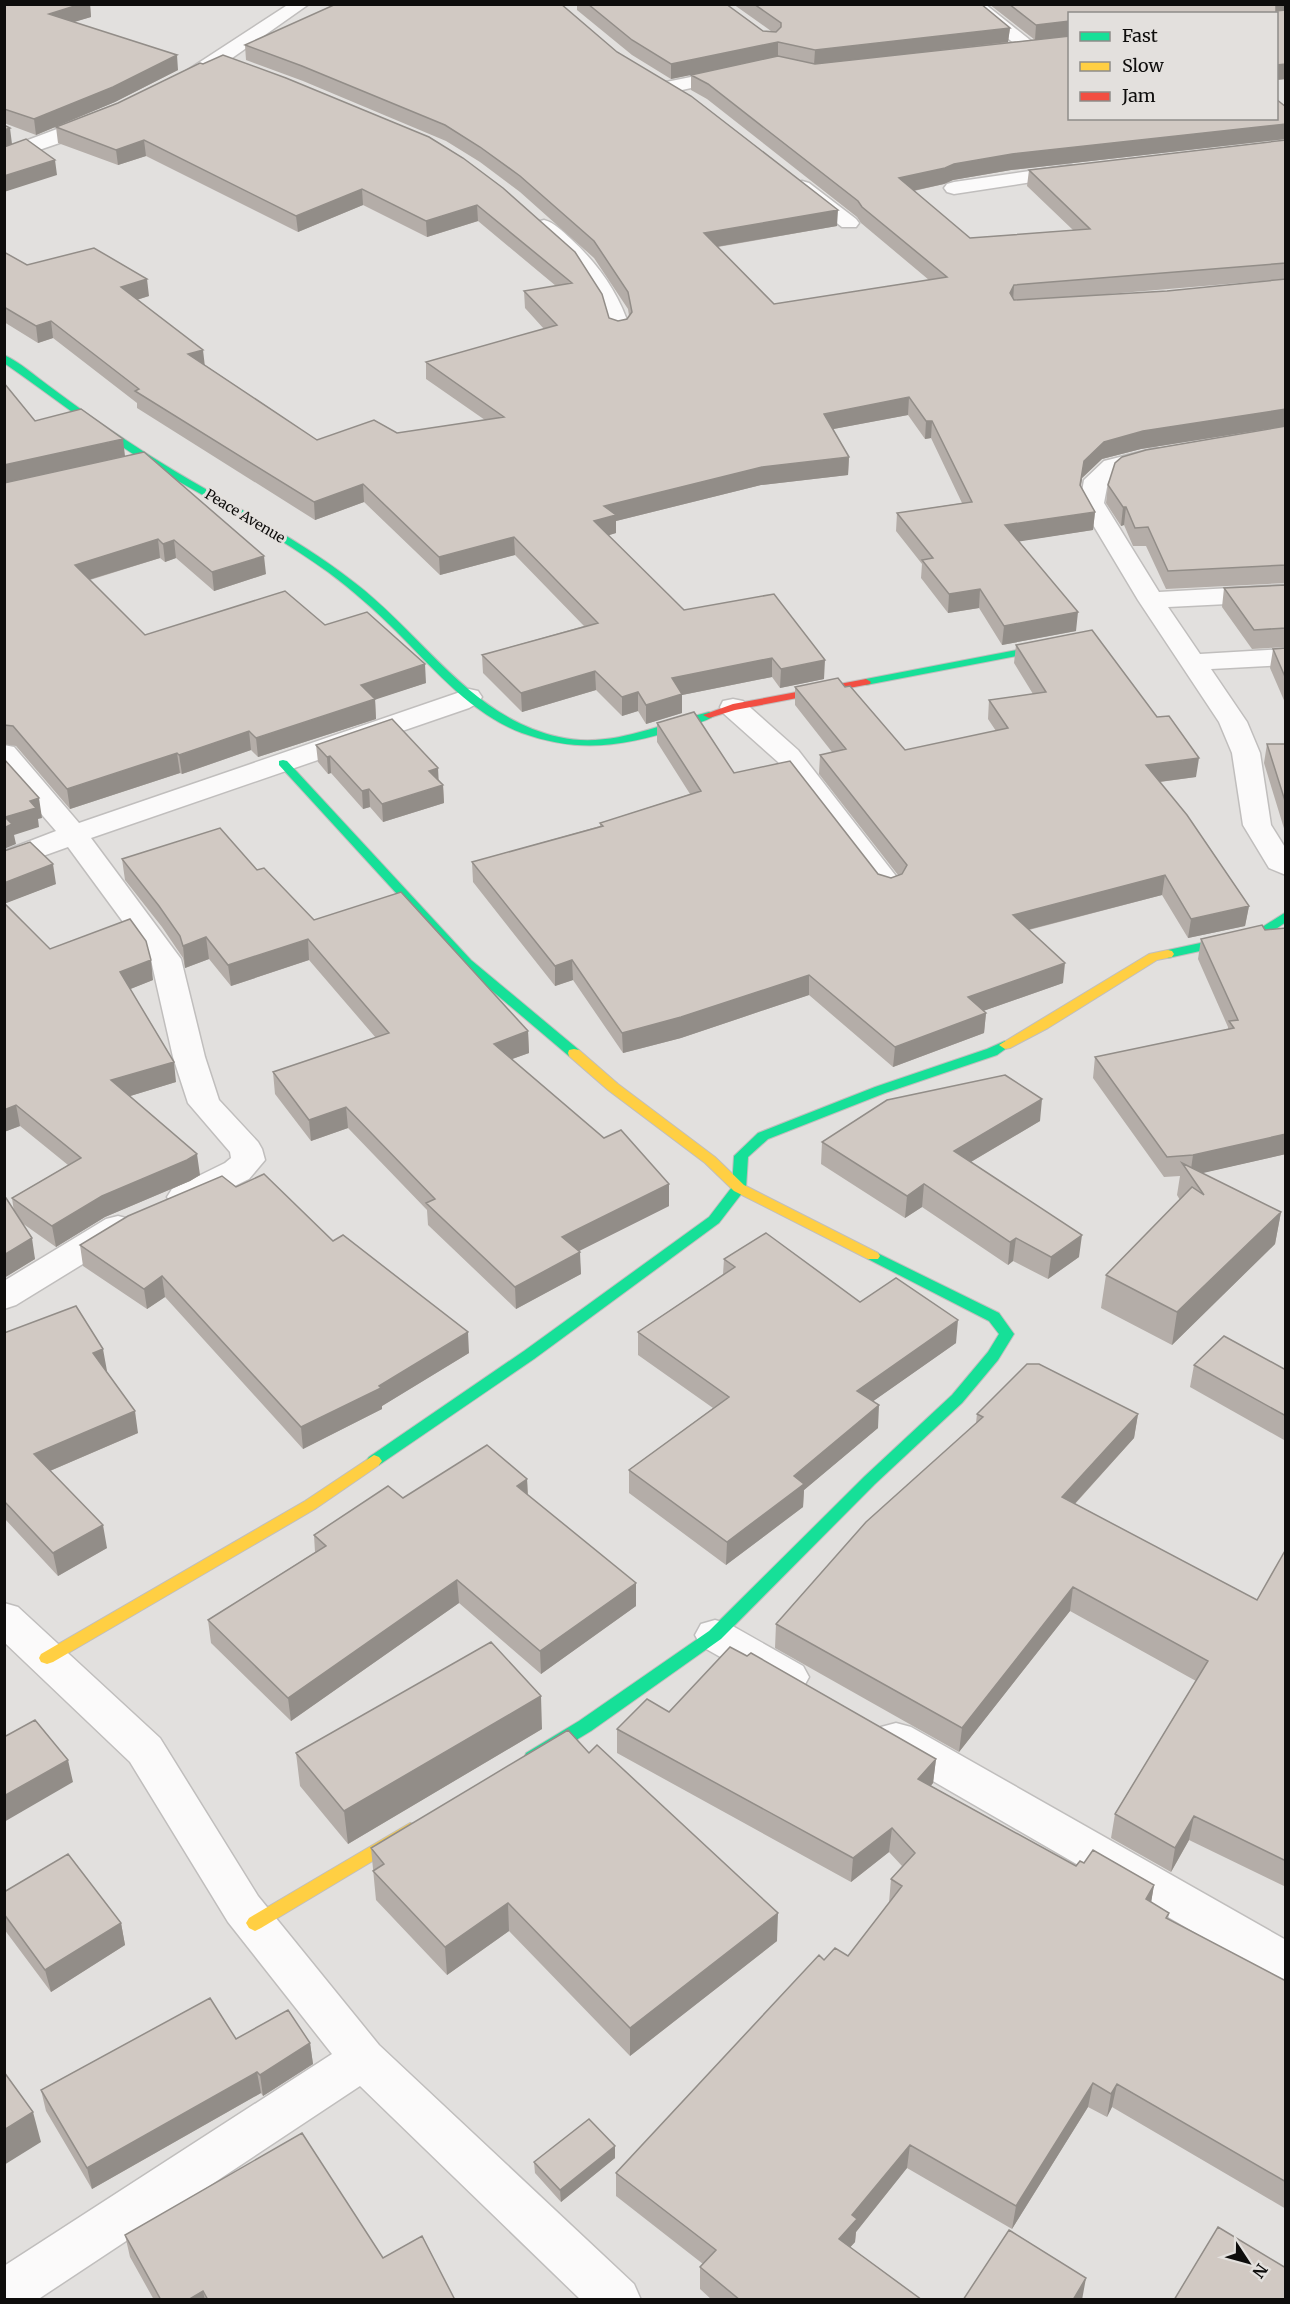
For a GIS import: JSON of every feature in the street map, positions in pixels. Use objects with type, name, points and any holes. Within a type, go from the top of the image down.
[{"type":"street","points":[[166,87],[219,59],[302,4]]},
{"type":"street","points":[[973,4],[1031,48]]},
{"type":"street","points":[[1009,51],[1050,45]]},
{"type":"street","points":[[219,59],[241,67]]},
{"type":"street","points":[[668,87],[755,69]]},
{"type":"street","points":[[650,76],[691,101]]},
{"type":"street","points":[[4,156],[70,133],[112,113]]},
{"type":"street","points":[[954,188],[1084,169]]},
{"type":"street","points":[[789,176],[849,223]]},
{"type":"street","points":[[527,211],[585,263],[615,310],[619,329]]},
{"type":"street","name":"Peace Avenue","points":[[4,358],[150,460],[265,527],[353,586],[469,697],[496,715],[531,733],[557,741],[586,743],[631,740],[733,707],[1070,643]]},
{"type":"street","points":[[1173,452],[1112,466],[1096,480],[1092,503],[1151,600],[1233,722],[1246,753],[1257,825],[1279,862],[1286,866]]},
{"type":"street","points":[[116,467],[150,460]]},
{"type":"street","points":[[1151,600],[1286,593]]},
{"type":"street","points":[[1192,662],[1286,657]]},
{"type":"street","points":[[4,861],[74,834],[469,697]]},
{"type":"street","points":[[733,707],[788,756],[889,886]]},
{"type":"street","points":[[4,753],[74,834],[166,959],[189,1057],[204,1103],[246,1149],[248,1160],[237,1172],[119,1226],[4,1297]]},
{"type":"street","points":[[283,763],[467,963],[613,1087],[710,1160],[739,1188],[994,1317],[1007,1334],[993,1356],[957,1399],[870,1480],[715,1635],[585,1726],[515,1768]]},
{"type":"street","points":[[47,1658],[310,1505],[529,1355],[714,1220],[739,1188],[741,1156],[763,1136],[880,1090],[992,1052],[1053,1019],[1153,957],[1260,934],[1286,916]]},
{"type":"street","points":[[4,1618],[145,1750],[243,1909],[363,2059],[617,2300]]},
{"type":"street","points":[[715,1635],[819,1694]]},
{"type":"street","points":[[860,1718],[1286,1963]]},
{"type":"street","points":[[255,1923],[425,1822]]},
{"type":"street","points":[[4,2294],[363,2059]]},
{"type":"building","points":[[4,4],[81,4],[49,14],[177,55],[113,87],[34,119],[4,109]]},
{"type":"building","points":[[336,4],[561,4],[617,52],[691,96],[838,210],[704,233],[774,304],[947,277],[862,207],[858,201],[708,84],[691,75],[778,56],[815,64],[1068,36],[1068,120],[1278,120],[1278,101],[1286,107],[1286,124],[1012,154],[954,164],[899,178],[970,238],[1090,229],[1029,170],[1286,140],[1286,263],[1014,285],[1010,293],[1014,300],[1167,291],[1286,279],[1286,409],[1143,431],[1104,442],[1084,461],[1080,485],[1095,512],[1005,525],[1078,612],[1004,626],[980,589],[949,594],[922,560],[933,558],[897,513],[972,502],[932,421],[926,421],[909,397],[824,414],[849,457],[762,467],[604,506],[616,515],[594,521],[684,610],[774,594],[825,660],[781,669],[772,658],[672,678],[682,694],[646,705],[638,692],[622,697],[595,671],[521,693],[482,655],[598,623],[514,537],[439,557],[363,484],[314,502],[135,391],[139,389],[51,321],[36,326],[4,307],[4,252],[27,265],[94,248],[147,279],[121,287],[203,350],[188,354],[317,440],[374,420],[397,433],[504,417],[426,362],[557,325],[524,291],[572,283],[477,205],[426,221],[362,189],[296,216],[144,140],[116,150],[56,127],[118,103],[200,63],[203,64],[223,55],[286,78],[429,137],[463,158],[503,188],[575,252],[602,294],[609,318],[618,321],[627,319],[632,312],[628,292],[594,241],[520,176],[480,147],[445,125],[245,45]]},
{"type":"building","points":[[588,4],[726,4],[763,31],[776,32],[781,27],[781,23],[754,4],[981,4],[1010,28],[815,50],[778,42],[671,64],[632,40]]},
{"type":"building","points":[[1009,4],[1276,4],[1276,11],[1286,10],[1286,64],[1278,65],[1278,12],[1068,12],[1068,21],[1036,25]]},
{"type":"building","points":[[26,139],[55,160],[4,176],[4,147]]},
{"type":"building","points":[[4,383],[35,421],[81,409],[123,439],[4,465]]},
{"type":"building","points":[[1286,426],[1286,565],[1168,571],[1148,527],[1135,528],[1126,507],[1123,507],[1108,485],[1115,463],[1122,457],[1146,450]]},
{"type":"building","points":[[144,452],[264,556],[212,572],[174,540],[163,544],[158,539],[75,565],[145,635],[285,591],[325,625],[367,612],[425,664],[361,685],[375,699],[256,738],[249,731],[67,789],[13,726],[4,725],[4,483]]},
{"type":"building","points":[[1286,585],[1286,628],[1254,630],[1224,588]]},
{"type":"building","points":[[1092,630],[1157,717],[1169,716],[1199,758],[1146,765],[1187,815],[1249,906],[1191,919],[1165,875],[1013,915],[1065,963],[968,997],[986,1013],[895,1047],[809,975],[681,1017],[622,1033],[572,960],[555,966],[472,862],[603,826],[600,823],[701,791],[657,723],[694,712],[734,773],[790,761],[878,874],[891,878],[902,874],[907,865],[820,755],[846,749],[795,687],[838,678],[845,687],[850,686],[905,750],[1008,728],[989,700],[1046,692],[1016,645]]},
{"type":"building","points":[[1286,648],[1286,679],[1273,649]]},
{"type":"building","points":[[392,719],[438,768],[429,771],[443,785],[382,804],[369,789],[362,791],[330,756],[327,757],[316,745]]},
{"type":"building","points":[[1267,744],[1286,744],[1286,804]]},
{"type":"building","points":[[4,759],[39,798],[30,801],[36,808],[5,817],[12,824],[4,828]]},
{"type":"building","points":[[220,828],[257,870],[264,868],[314,920],[401,892],[528,1031],[494,1044],[604,1138],[621,1130],[669,1184],[562,1237],[580,1252],[515,1287],[426,1203],[435,1199],[346,1107],[309,1120],[273,1072],[389,1033],[308,939],[228,965],[206,937],[183,946],[180,936],[159,906],[122,859]]},
{"type":"building","points":[[30,842],[53,864],[4,883],[4,851]]},
{"type":"building","points":[[4,903],[50,949],[130,919],[146,941],[151,960],[120,972],[174,1062],[111,1080],[197,1154],[102,1196],[52,1226],[12,1198],[81,1158],[16,1105],[4,1110]]},
{"type":"building","points":[[1262,925],[1265,930],[1286,928],[1286,1134],[1193,1155],[1167,1157],[1095,1057],[1234,1028],[1229,1021],[1238,1020],[1201,939]]},
{"type":"building","points":[[1005,1075],[1042,1099],[954,1151],[1082,1235],[1051,1257],[1016,1238],[1010,1242],[924,1184],[907,1196],[822,1142],[887,1100]]},
{"type":"building","points":[[1182,1163],[1281,1212],[1177,1312],[1106,1275],[1192,1187],[1204,1195]]},
{"type":"building","points":[[264,1174],[333,1241],[343,1235],[468,1332],[379,1386],[381,1388],[301,1427],[162,1276],[144,1289],[80,1245],[128,1216],[222,1176],[236,1187]]},
{"type":"building","points":[[6,1198],[32,1238],[4,1255],[4,1199]]},
{"type":"building","points":[[766,1233],[860,1302],[896,1278],[958,1320],[857,1391],[879,1405],[794,1476],[804,1484],[727,1542],[629,1470],[729,1397],[638,1332],[735,1267],[724,1259]]},
{"type":"building","points":[[76,1306],[103,1349],[93,1353],[135,1411],[34,1454],[103,1525],[53,1553],[4,1501],[4,1333]]},
{"type":"building","points":[[1224,1336],[1286,1370],[1286,1416],[1194,1365]]},
{"type":"building","points":[[1027,1364],[1039,1364],[1138,1414],[1062,1497],[1257,1600],[1286,1549],[1286,1861],[1194,1816],[1175,1848],[1115,1814],[1208,1661],[1073,1587],[962,1728],[776,1624],[866,1522],[983,1417],[977,1414]]},
{"type":"building","points":[[487,1445],[527,1479],[517,1486],[636,1583],[540,1651],[457,1580],[288,1698],[208,1620],[326,1546],[314,1535],[388,1486],[403,1498]]},
{"type":"building","points":[[491,1642],[541,1696],[344,1811],[296,1753]]},
{"type":"building","points":[[730,1647],[747,1656],[751,1653],[936,1759],[918,1779],[1076,1866],[1080,1861],[1084,1863],[1093,1850],[1154,1885],[1146,1899],[1169,1913],[1166,1918],[1286,1981],[1286,2182],[1117,2084],[1111,2094],[1093,2083],[1016,2206],[910,2145],[852,2215],[857,2219],[839,2239],[922,2300],[740,2300],[700,2267],[716,2250],[616,2173],[819,1955],[824,1960],[835,1948],[848,1956],[902,1886],[891,1879],[915,1853],[892,1828],[853,1858],[617,1729],[647,1699],[669,1712]]},
{"type":"building","points":[[35,1720],[68,1760],[4,1796],[4,1737]]},
{"type":"building","points":[[568,1730],[589,1753],[597,1745],[778,1913],[630,2028],[508,1903],[445,1947],[373,1871],[384,1864],[371,1848]]},
{"type":"building","points":[[68,1854],[121,1923],[45,1970],[4,1914],[4,1892]]},
{"type":"building","points":[[210,1998],[236,2039],[288,2010],[310,2043],[260,2075],[257,2072],[87,2168],[41,2090]]},
{"type":"building","points":[[4,2072],[33,2112],[4,2130]]},
{"type":"building","points":[[589,2119],[615,2146],[560,2190],[534,2162]]},
{"type":"building","points":[[302,2133],[383,2258],[422,2236],[455,2300],[208,2300],[203,2291],[188,2300],[161,2300],[125,2235]]},
{"type":"building","points":[[1218,2227],[1286,2268],[1286,2300],[1174,2300]]},
{"type":"building","points":[[1009,2230],[1086,2278],[1073,2300],[963,2300]]},
{"type":"traffic: fast","points":[[4,358],[134,450],[330,568],[377,607],[470,696],[496,715],[524,730],[555,740],[594,744],[634,738],[709,715]]},
{"type":"traffic: fast","points":[[866,682],[1059,645]]},
{"type":"traffic: fast","points":[[283,763],[467,963],[574,1053]]},
{"type":"traffic: fast","points":[[1168,954],[1260,934],[1286,916]]},
{"type":"traffic: fast","points":[[374,1461],[529,1355],[714,1220],[739,1188],[741,1156],[763,1136],[880,1090],[992,1052],[1005,1045]]},
{"type":"traffic: fast","points":[[532,1758],[585,1726],[715,1635],[870,1480],[957,1399],[993,1356],[1007,1334],[994,1317],[873,1256]]},
{"type":"traffic: slow","points":[[1005,1045],[1043,1025],[1153,957],[1168,954]]},
{"type":"traffic: slow","points":[[574,1053],[613,1087],[710,1160],[739,1188],[873,1256]]},
{"type":"traffic: slow","points":[[47,1658],[310,1505],[374,1461]]},
{"type":"traffic: slow","points":[[255,1923],[410,1830]]},
{"type":"traffic: jam","points":[[709,715],[733,707],[866,682]]}]
